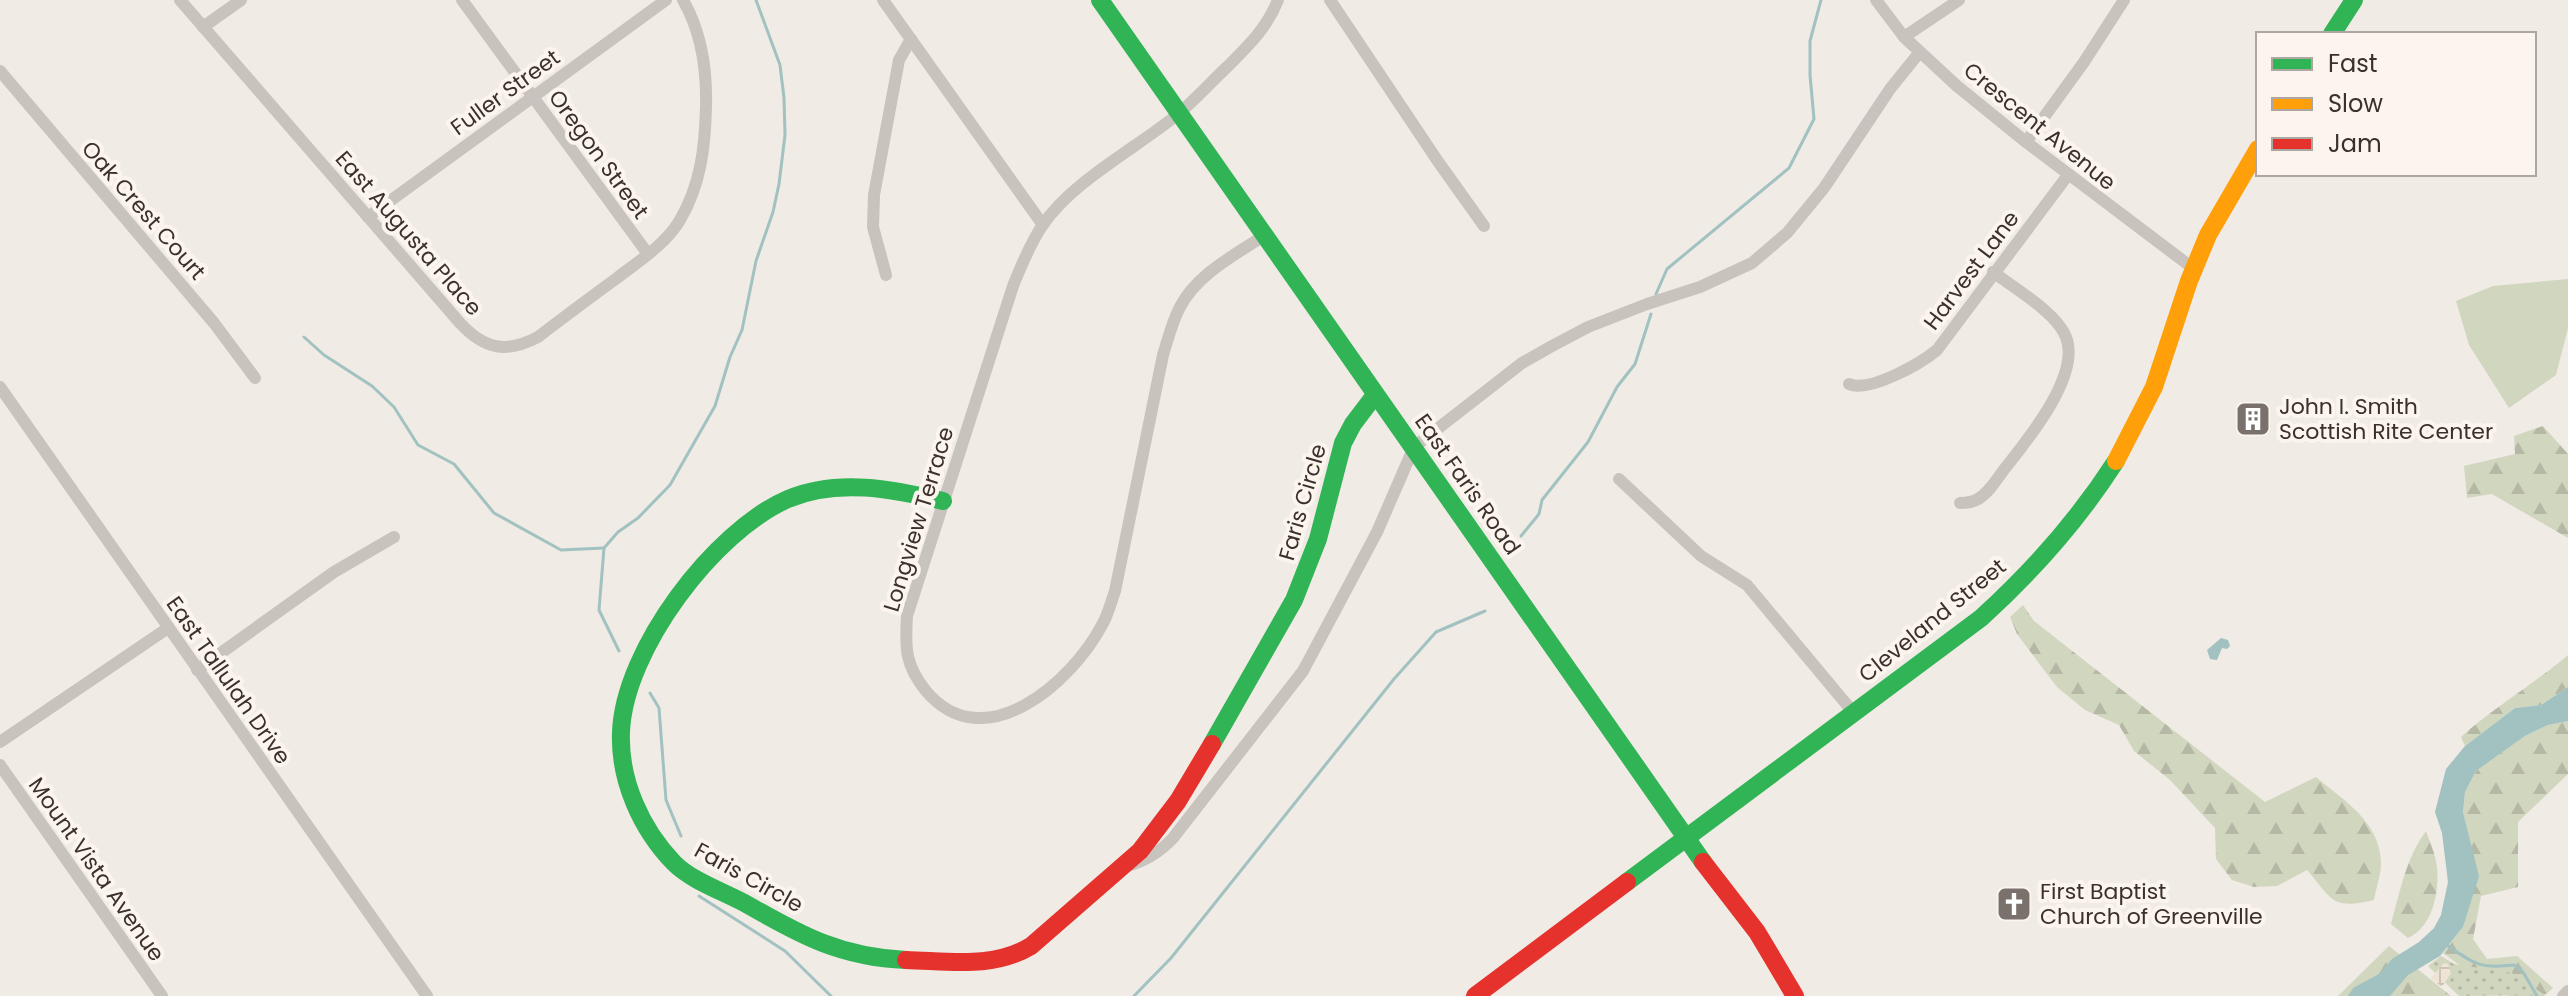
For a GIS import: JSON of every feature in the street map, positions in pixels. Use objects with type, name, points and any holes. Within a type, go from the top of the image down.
[{"type":"street","name":"East Augusta Place","points":[[180,0],[473,337],[503,347],[525,344],[538,337],[648,254],[680,221],[702,165],[706,88],[698,32],[683,0]]},
{"type":"street","points":[[203,27],[241,0]]},
{"type":"street","name":"Oregon Street","points":[[462,0],[648,254]]},
{"type":"street","name":"Fuller Street","points":[[368,217],[666,0]]},
{"type":"street","points":[[883,0],[1043,225]]},
{"type":"street","name":"East Faris Road","points":[[1100,0],[1686,839],[1757,932],[1795,996]]},
{"type":"street","name":"Longview Terrace","points":[[1265,235],[1209,274],[1192,290],[1174,320],[1163,355],[1115,591],[1103,624],[1069,670],[1041,695],[1004,715],[977,718],[950,710],[934,700],[907,661],[907,616],[1013,286],[1043,225],[1056,210],[1105,167],[1179,113],[1253,41],[1269,21],[1278,0]]},
{"type":"street","points":[[1330,0],[1484,226]]},
{"type":"street","name":"Crescent Avenue","points":[[1876,0],[1919,53],[2068,175],[2194,269]]},
{"type":"street","points":[[1904,37],[1959,0]]},
{"type":"street","points":[[2026,142],[2124,0]]},
{"type":"street","points":[[2333,32],[2354,0]]},
{"type":"street","points":[[886,275],[873,227],[873,204],[899,60],[911,39]]},
{"type":"street","points":[[1414,447],[1522,363],[1552,346],[1588,327],[1700,287],[1752,263],[1787,233],[1824,188],[1890,89],[1919,53]]},
{"type":"street","name":"Oak Crest Court","points":[[0,71],[214,323],[255,378]]},
{"type":"street","name":"Cleveland Street","points":[[1475,996],[1981,618],[2015,588],[2062,538],[2112,470],[2128,442],[2155,385],[2194,269],[2231,190],[2256,152]]},
{"type":"street","name":"Harvest Lane","points":[[1849,384],[1857,387],[1873,385],[1929,356],[1943,343],[2068,175]]},
{"type":"street","points":[[1960,503],[1977,500],[1987,492],[2030,436],[2052,400],[2068,364],[2068,345],[2060,327],[2051,316],[1993,272]]},
{"type":"street","name":"East Tallulah Drive","points":[[0,387],[427,996]]},
{"type":"street","name":"Faris Circle","points":[[943,501],[882,487],[824,490],[794,497],[771,508],[726,542],[704,564],[665,617],[632,681],[620,727],[623,767],[632,797],[657,841],[682,870],[797,932],[859,956],[978,962],[1007,959],[1034,943],[1124,867],[1152,837],[1192,777],[1276,636],[1317,544],[1342,448],[1351,426],[1375,395]]},
{"type":"street","name":"Faris Circle","points":[[1124,867],[1142,862],[1173,838],[1303,671],[1377,532],[1414,447]]},
{"type":"street","points":[[1619,479],[1701,556],[1747,585],[1853,712]]},
{"type":"street","points":[[197,670],[334,572],[394,537]]},
{"type":"street","points":[[0,742],[168,628]]},
{"type":"street","name":"Mount Vista Avenue","points":[[0,765],[162,996]]},
{"type":"street","points":[[2563,996],[2568,991]]},
{"type":"green space","points":[[2568,279],[2568,328],[2556,375],[2509,408],[2469,345],[2456,301],[2493,286]]},
{"type":"green space","points":[[2543,426],[2568,454],[2568,538],[2492,494],[2467,498],[2464,466],[2515,454],[2514,436]]},
{"type":"green space","points":[[2023,605],[2034,621],[2265,802],[2316,777],[2349,804],[2367,824],[2379,848],[2381,868],[2374,900],[2349,904],[2334,900],[2307,870],[2277,886],[2254,887],[2232,880],[2216,859],[2215,828],[2170,780],[2134,751],[2119,725],[2085,710],[2057,687],[2017,634],[2010,617]]},
{"type":"green space","points":[[2568,655],[2568,687],[2541,705],[2515,708],[2465,746],[2461,737]]},
{"type":"green space","points":[[2568,721],[2568,774],[2518,822],[2518,887],[2481,896],[2473,939],[2487,959],[2517,956],[2553,988],[2544,996],[2509,996],[2443,953],[2463,927],[2471,897],[2471,845],[2463,812],[2465,792],[2476,771],[2525,736],[2548,725]]},
{"type":"green space","points":[[2426,831],[2436,861],[2434,905],[2424,925],[2408,938],[2391,924],[2409,864]]},
{"type":"green space","points":[[2389,946],[2451,996],[2338,996]]},
{"type":"green space","points":[[2441,956],[2454,964],[2512,973],[2545,995],[2459,996],[2428,966]]},
{"type":"shaded area","points":[[2444,963],[2448,964],[2451,973],[2442,987],[2431,978]]},
{"type":"water","points":[[2221,638],[2228,640],[2230,646],[2222,648],[2217,660],[2210,659],[2207,650]]},
{"type":"water","points":[[2568,687],[2568,721],[2548,725],[2525,736],[2476,771],[2465,792],[2463,812],[2479,876],[2463,927],[2440,956],[2408,975],[2390,996],[2348,996],[2353,988],[2379,974],[2392,959],[2419,942],[2434,928],[2441,915],[2448,882],[2442,833],[2435,812],[2446,769],[2465,746],[2515,708],[2541,705]]},
{"type":"waterway","points":[[619,651],[599,610],[604,548],[670,485],[715,406],[742,330],[756,261],[779,184],[785,135],[780,65],[756,0]]},
{"type":"waterway","points":[[1656,294],[1667,269],[1789,168],[1814,119],[1810,41],[1821,0]]},
{"type":"waterway","points":[[1521,536],[1539,514],[1542,500],[1588,442],[1617,387],[1635,364],[1651,314]]},
{"type":"waterway","points":[[304,337],[324,355],[372,386],[394,407],[418,445],[454,464],[494,513],[561,550],[604,548]]},
{"type":"waterway","points":[[1134,996],[1171,958],[1394,679],[1436,632],[1485,611]]},
{"type":"waterway","points":[[650,693],[659,708],[666,800],[681,836]]},
{"type":"waterway","points":[[699,896],[785,951],[831,996]]},
{"type":"waterway","points":[[2447,945],[2478,964],[2514,965],[2523,972],[2537,996]]},
{"type":"traffic: fast","points":[[1100,0],[1703,862]]},
{"type":"traffic: fast","points":[[2333,32],[2354,0]]},
{"type":"traffic: fast","points":[[1212,744],[1294,600],[1318,539],[1343,443],[1375,395]]},
{"type":"traffic: fast","points":[[1627,882],[1981,618],[2054,544],[2116,461]]},
{"type":"traffic: fast","points":[[906,960],[861,954],[823,943],[682,870],[662,850],[634,803],[624,768],[621,732],[626,700],[638,666],[656,631],[703,565],[731,537],[760,515],[788,499],[845,487],[885,490],[943,501]]},
{"type":"traffic: slow","points":[[2116,461],[2154,387],[2189,281],[2208,235],[2256,152]]},
{"type":"traffic: jam","points":[[906,960],[986,961],[1031,946],[1140,851],[1178,801],[1212,744]]},
{"type":"traffic: jam","points":[[1703,862],[1757,932],[1795,996]]},
{"type":"traffic: jam","points":[[1475,996],[1627,882]]},
{"type":"place","name":"John I. Smith Scottish Rite Center","points":[[2253,419]]},
{"type":"place","name":"First Baptist Church of Greenville","points":[[2014,904]]}]
